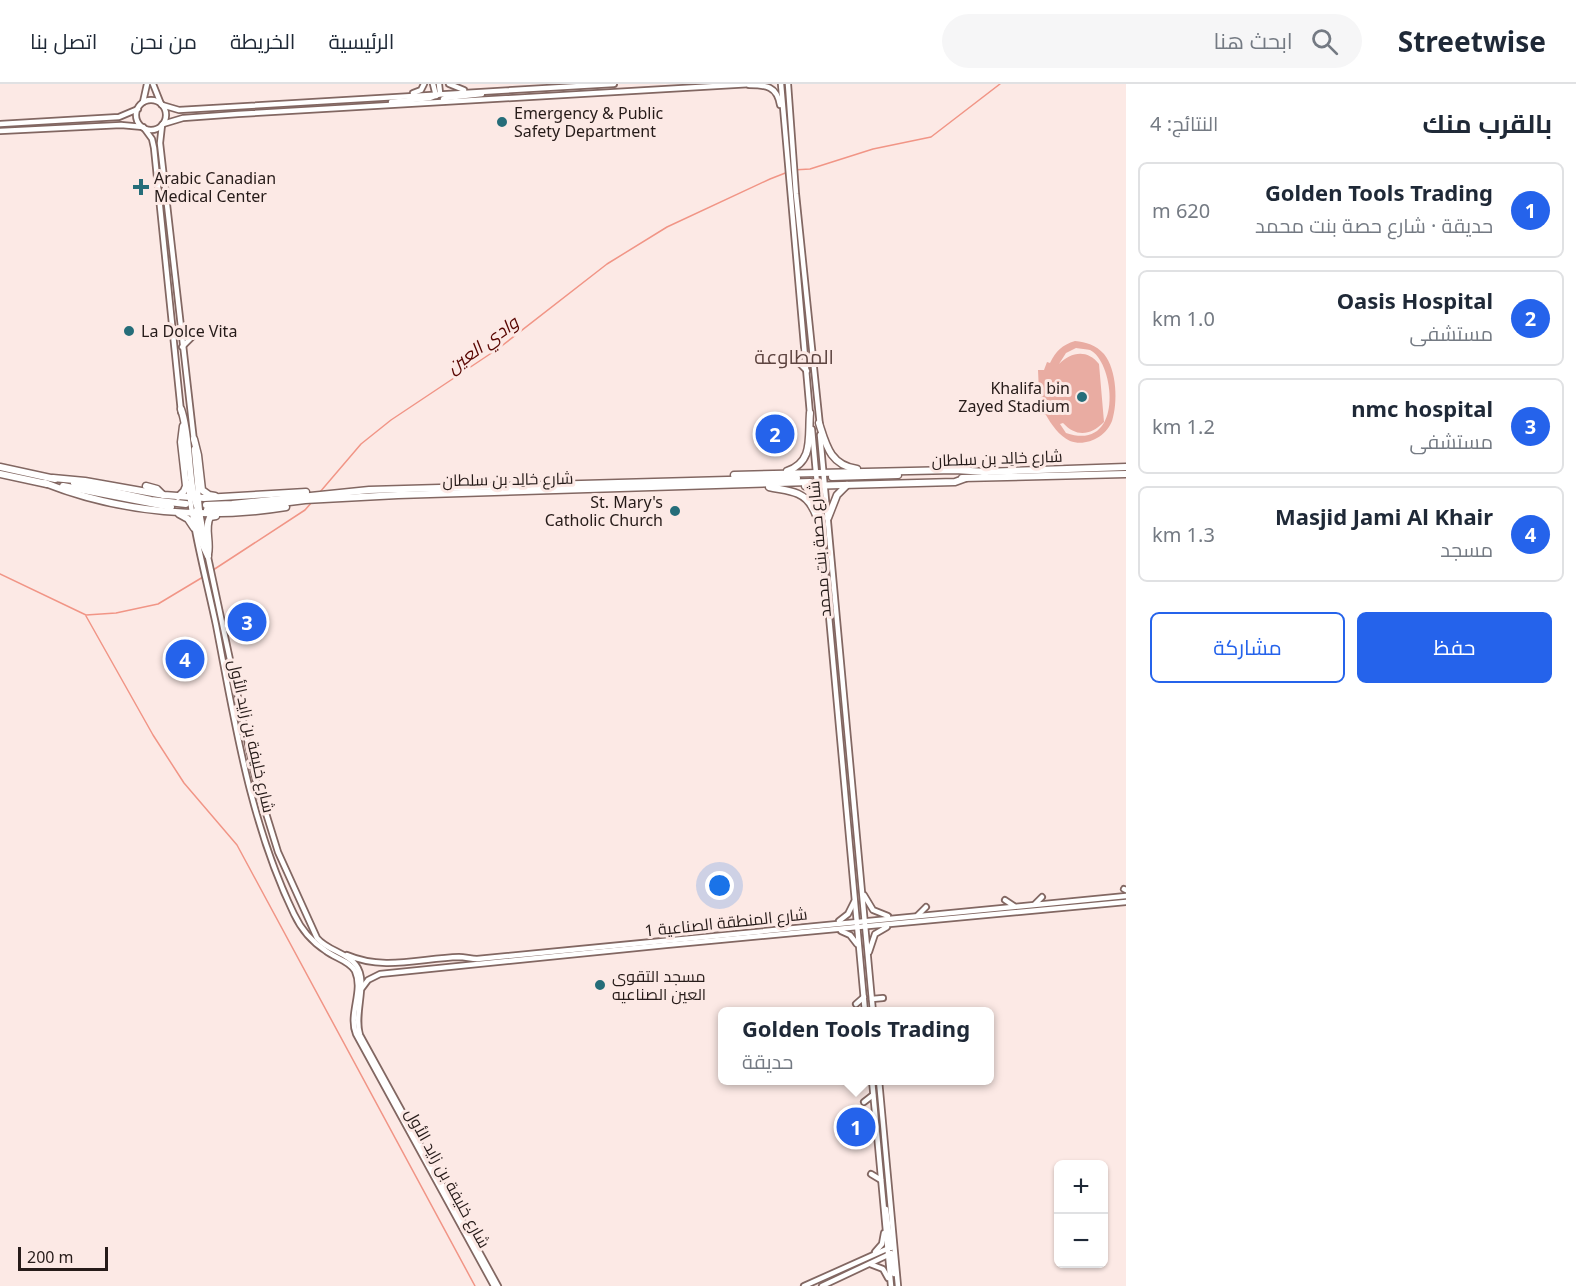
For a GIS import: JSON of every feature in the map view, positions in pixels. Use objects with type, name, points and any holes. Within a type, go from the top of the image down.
[{"type":"main road","points":[[0,124],[119,117],[138,109],[146,95],[147,84]]},
{"type":"main road","points":[[153,84],[166,115],[160,143],[182,346],[203,492],[212,496],[252,497],[279,501]]},
{"type":"main road","points":[[399,96],[420,92],[424,84]]},
{"type":"main road","points":[[433,84],[439,97]]},
{"type":"main road","points":[[439,84],[439,97]]},
{"type":"main road","points":[[448,84],[460,89],[493,91],[614,84]]},
{"type":"main road","points":[[740,85],[751,84]]},
{"type":"main road","name":"شارع حصة بنت محمد","points":[[781,84],[784,118],[789,139]]},
{"type":"main road","name":"شارع حصة بنت محمد","points":[[788,84],[789,139],[810,414],[865,1007]]},
{"type":"main road","points":[[142,104],[152,100],[179,110],[399,96],[439,97],[762,85],[775,91],[784,118]]},
{"type":"main road","points":[[0,131],[120,124],[154,129],[183,118],[385,105],[493,91]]},
{"type":"main road","points":[[138,109],[138,120],[152,139],[154,148],[183,426],[201,541],[206,556]]},
{"type":"main road","name":"شارع حصة بنت محمد","points":[[794,194],[824,472],[873,1007]]},
{"type":"main road","points":[[182,346],[197,332]]},
{"type":"main road","points":[[799,363],[807,371]]},
{"type":"main road","points":[[181,409],[187,426],[194,497]]},
{"type":"main road","points":[[780,474],[798,467],[806,457],[809,448],[810,414]]},
{"type":"main road","points":[[819,423],[827,449],[840,463],[854,468],[900,471]]},
{"type":"main road","points":[[178,497],[186,486],[181,442],[183,426]]},
{"type":"main road","points":[[194,439],[194,497]]},
{"type":"main road","name":"شارع خالِد بن سلطان","points":[[0,467],[196,509]]},
{"type":"main road","name":"شارع خالِد بن سلطان","points":[[1126,467],[832,480],[1126,474]]},
{"type":"main road","points":[[661,484],[686,476],[955,470],[986,472]]},
{"type":"main road","name":"شارع خالِد بن سلطان","points":[[0,474],[153,505],[196,509],[339,495],[809,480]]},
{"type":"main road","points":[[53,478],[85,481],[178,497],[252,497]]},
{"type":"main road","points":[[661,484],[769,487],[956,482],[966,478]]},
{"type":"main road","points":[[45,483],[68,492],[115,503],[172,512],[188,519],[194,528]]},
{"type":"main road","name":"شارع خالِد بن سلطان","points":[[339,495],[506,492],[661,484]]},
{"type":"main road","points":[[828,518],[837,495],[847,485]]},
{"type":"main road","points":[[146,486],[157,489],[164,495]]},
{"type":"main road","points":[[769,487],[789,490],[804,497],[811,505],[821,525]]},
{"type":"main road","points":[[464,499],[506,492]]},
{"type":"main road","points":[[206,556],[209,544],[207,525],[210,517],[248,512],[279,501]]},
{"type":"main road","points":[[172,512],[196,509],[248,512]]},
{"type":"main road","name":"شارع خليفة بن زايد الأول","points":[[196,509],[194,528],[206,556],[216,591],[256,781],[283,865],[315,934],[330,950],[356,964],[361,975],[357,1018],[360,1035],[496,1286]]},
{"type":"main road","name":"شارع خليفة بن زايد الأول","points":[[206,556],[208,589],[243,763],[257,815],[278,875],[304,932],[323,949],[355,970],[357,983],[354,1031],[496,1286]]},
{"type":"main road","points":[[278,875],[289,897],[292,897],[294,895],[283,865]]},
{"type":"main road","points":[[862,889],[873,910],[880,914],[897,917]]},
{"type":"main road","name":"شارع المنطقة الصناعية 1","points":[[330,950],[364,961],[380,963],[512,958],[522,960],[733,939],[836,926],[864,920],[1126,896]]},
{"type":"main road","points":[[1035,904],[1042,897]]},
{"type":"main road","points":[[855,900],[847,916],[836,926],[850,935],[859,947]]},
{"type":"main road","points":[[1005,900],[1014,906]]},
{"type":"main road","name":"شارع المنطقة الصناعية 1","points":[[360,990],[368,980],[380,974],[512,958],[727,934],[836,926],[865,927],[1126,902]]},
{"type":"main road","points":[[918,915],[926,907]]},
{"type":"main road","points":[[868,955],[875,934],[893,924]]},
{"type":"main road","points":[[733,939],[738,933]]},
{"type":"main road","points":[[856,1004],[864,997]]},
{"type":"main road","points":[[872,999],[883,998]]},
{"type":"main road","points":[[872,1085],[885,1227],[891,1247]]},
{"type":"main road","points":[[879,1085],[891,1247]]},
{"type":"main road","points":[[864,1102],[873,1095]]},
{"type":"main road","points":[[871,1174],[881,1180]]},
{"type":"main road","points":[[883,1204],[887,1213],[897,1286]]},
{"type":"main road","points":[[872,1254],[881,1245],[885,1227]]},
{"type":"main road","points":[[804,1286],[891,1247]]},
{"type":"main road","points":[[822,1286],[892,1254]]},
{"type":"main road","points":[[891,1286],[892,1254]]},
{"type":"main road","points":[[868,1264],[883,1269],[891,1286]]},
{"type":"main road","points":[[839,1265],[849,1265]]},
{"type":"shaded area","points":[[1075,341],[1094,346],[1104,354],[1112,369],[1116,396],[1114,414],[1109,427],[1095,439],[1082,443],[1066,439],[1056,430],[1046,415],[1040,415],[1038,370],[1044,370],[1047,362],[1050,363],[1060,349]],"holes":[[[1076,348],[1090,350],[1099,358],[1109,387],[1110,404],[1104,422],[1099,364],[1084,354],[1074,355],[1059,364],[1066,353]],[[1104,422],[1098,430],[1085,436],[1066,433],[1060,424],[1063,423],[1073,431],[1083,433],[1094,430]]]},
{"type":"waterway","name":"وادي العين","points":[[320,492],[361,444],[391,420],[499,348],[607,264],[667,227],[793,170],[810,169],[873,149],[931,137],[1000,84]]},
{"type":"waterway","name":"وادي العين","points":[[207,574],[305,510],[312,502]]},
{"type":"waterway","name":"وادي العين","points":[[0,574],[86,615],[116,613],[158,604],[203,577]]},
{"type":"waterway","points":[[86,616],[153,735],[184,783],[237,845],[475,1286]]},
{"type":"tunnel","points":[[809,478],[832,477]]},
{"type":"tunnel","points":[[819,482],[833,482]]},
{"type":"place","name":"Emergency & Public Safety Department","points":[[502,122]]},
{"type":"place","name":"Arabic Canadian Medical Center","points":[[141,187]]},
{"type":"place","name":"La Dolce Vita","points":[[129,331]]},
{"type":"place","name":"Khalifa bin Zayed Stadium","points":[[1082,397]]},
{"type":"place","name":"Oasis Hospital","points":[[775,434]]},
{"type":"place","name":"St. Mary's Catholic Church","points":[[675,511]]},
{"type":"place","name":"nmc hospital","points":[[247,622]]},
{"type":"place","name":"Masjid Jami Al Khair","points":[[185,659]]},
{"type":"place","name":"مسجد التقوى العين الصناعيه","points":[[600,985]]},
{"type":"place","name":"Golden Tools Trading","points":[[856,1127]]},
{"type":"district","name":"المطاوعة","points":[[794,356]]}]
